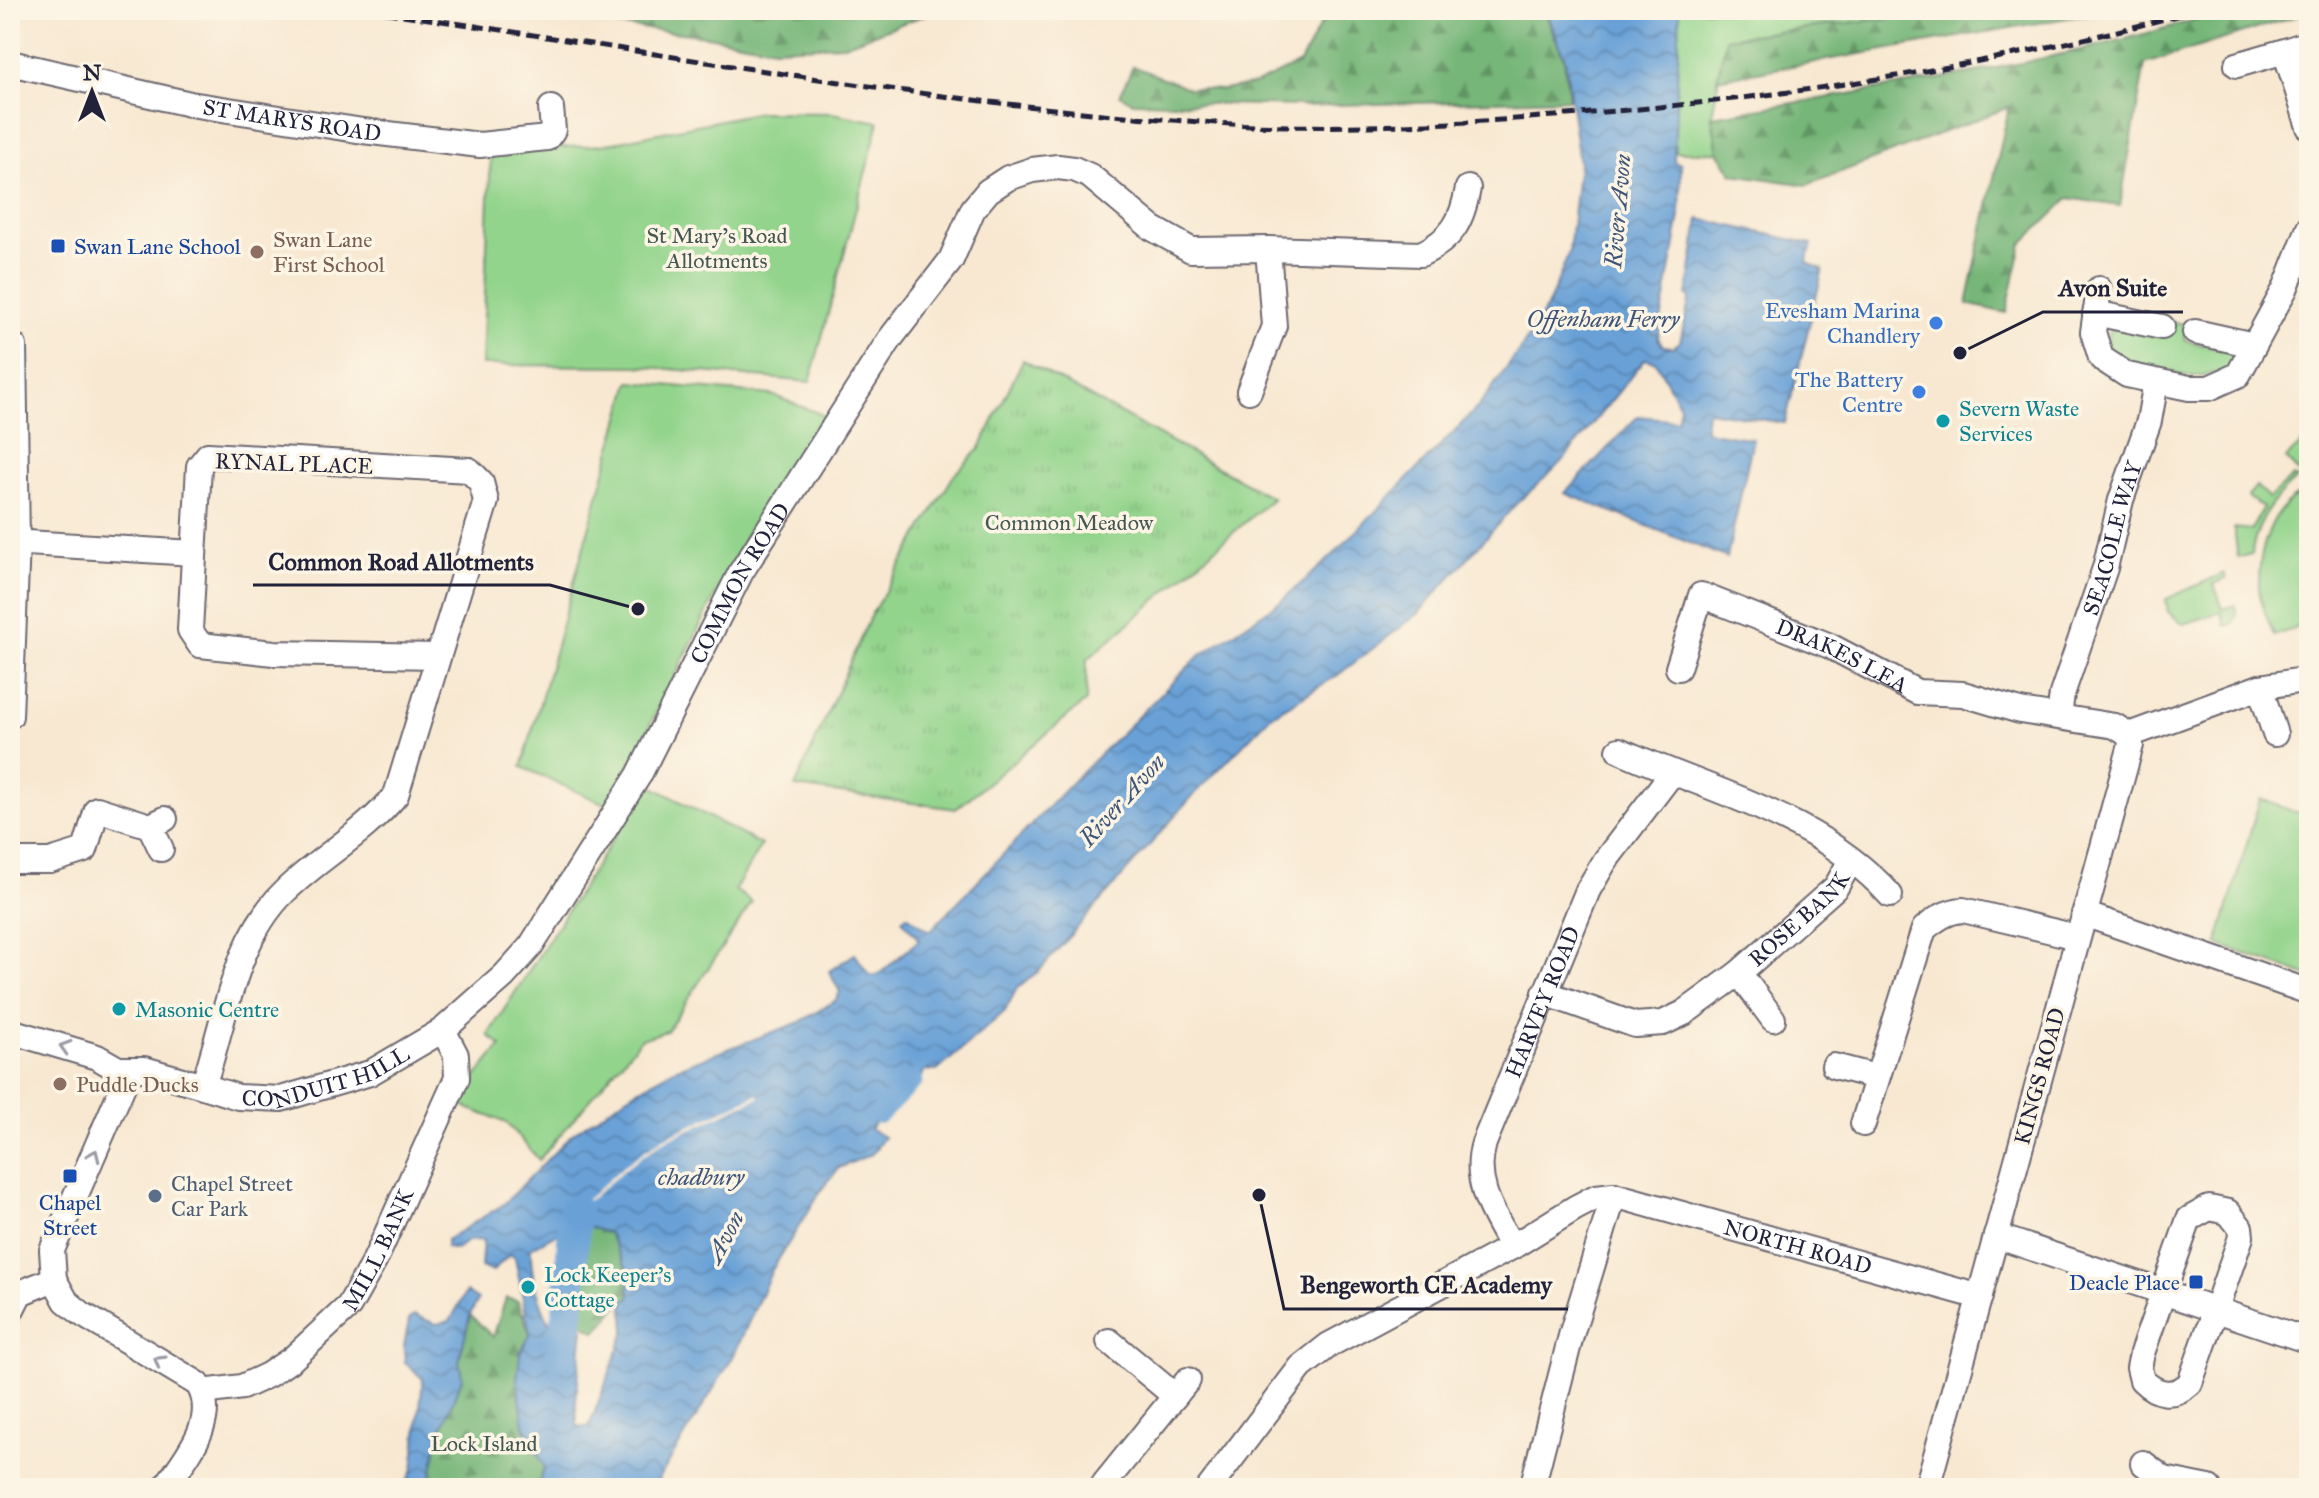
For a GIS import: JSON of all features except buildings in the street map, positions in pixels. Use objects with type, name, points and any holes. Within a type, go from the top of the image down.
[{"type":"street","points":[[2237,65],[2309,43]]},
{"type":"street","points":[[2285,51],[2309,127]]},
{"type":"street","name":"ST MARYS ROAD","points":[[10,63],[190,104],[363,131],[480,145],[547,138],[553,130],[551,108]]},
{"type":"street","name":"COMMON ROAD","points":[[443,1030],[504,976],[531,946],[639,775],[741,572],[890,339],[951,260],[973,209],[988,191],[1008,178],[1058,167],[1090,176],[1152,228],[1191,250],[1268,249]]},
{"type":"street","points":[[1249,391],[1274,326],[1268,249],[1421,254],[1441,244],[1459,225],[1468,188]]},
{"type":"street","points":[[2162,327],[2097,301],[2093,332],[2101,358],[2127,375],[2209,388],[2224,384],[2248,364],[2254,345],[2285,289],[2309,228]]},
{"type":"street","points":[[2195,332],[2254,345]]},
{"type":"street","points":[[10,716],[14,346]]},
{"type":"street","name":"SEACOLE WAY","points":[[2061,705],[2105,568],[2121,500],[2149,421],[2156,382]]},
{"type":"street","name":"RYNAL PLACE","points":[[203,1086],[231,987],[256,931],[284,892],[373,822],[396,795],[486,501],[481,482],[469,470],[208,455],[199,466],[190,630],[200,645],[274,653],[437,656]]},
{"type":"street","points":[[14,542],[194,553]]},
{"type":"street","name":"DRAKES LEA","points":[[1678,668],[1701,595],[1830,646],[1917,692],[1963,694],[2020,711],[2061,705]]},
{"type":"street","points":[[2061,705],[2115,726],[2129,735],[2260,687],[2309,679]]},
{"type":"street","points":[[2260,687],[2275,734]]},
{"type":"street","name":"KINGS ROAD","points":[[1927,1488],[2131,745],[2129,735]]},
{"type":"street","points":[[1619,750],[1804,826],[1851,860],[1890,895]]},
{"type":"street","name":"HARVEY ROAD","points":[[1512,1247],[1488,1204],[1479,1161],[1588,890],[1605,861],[1672,773]]},
{"type":"street","points":[[10,861],[50,861],[85,850],[97,809],[157,822],[161,849]]},
{"type":"street","name":"ROSE BANK","points":[[1545,993],[1623,1022],[1647,1025],[1684,1013],[1739,973],[1836,887],[1851,860]]},
{"type":"street","points":[[1863,1124],[1924,929],[1953,910],[2080,926],[2309,992]]},
{"type":"street","name":"ROSE BANK","points":[[1739,973],[1773,1019]]},
{"type":"street","name":"CONDUIT HILL","points":[[203,1086],[238,1097],[281,1099],[370,1073],[443,1030]]},
{"type":"street","name":"MILL BANK","points":[[203,1392],[242,1387],[268,1375],[292,1359],[349,1306],[375,1260],[457,1078],[456,1055],[443,1030]]},
{"type":"street","points":[[10,1031],[97,1057],[118,1069],[144,1069],[203,1086]]},
{"type":"street","points":[[1834,1066],[1876,1077]]},
{"type":"street","points":[[118,1069],[123,1086],[54,1242],[54,1279],[66,1301],[82,1314],[198,1384],[203,1392],[205,1419],[165,1488]]},
{"type":"street","points":[[1209,1488],[1301,1367],[1320,1352],[1359,1327],[1512,1247],[1586,1203],[1614,1195]]},
{"type":"street","points":[[1532,1488],[1572,1332],[1614,1195]]},
{"type":"street","name":"NORTH ROAD","points":[[1614,1195],[1980,1297]]},
{"type":"street","points":[[2218,1208],[2235,1219],[2241,1237],[2217,1308],[2190,1383],[2174,1393],[2161,1393],[2142,1380],[2139,1368],[2164,1290],[2189,1219],[2199,1211],[2218,1208]]},
{"type":"street","points":[[1996,1236],[2309,1341]]},
{"type":"street","points":[[13,1300],[54,1279]]},
{"type":"street","points":[[1109,1341],[1181,1388],[1104,1484],[1109,1488]]},
{"type":"street","points":[[2143,1463],[2164,1479],[2209,1488]]},
{"type":"green space","points":[[489,10],[939,10],[844,45],[774,48],[706,36]]},
{"type":"green space","points":[[1328,10],[1544,10],[1564,59],[1569,99],[1302,106],[1132,102],[1120,95],[1133,66],[1188,88],[1223,90],[1256,84],[1300,63]]},
{"type":"green space","points":[[1680,10],[1955,10],[1726,38],[1712,116],[1718,152],[1674,152]]},
{"type":"green space","points":[[1955,10],[2113,10],[1717,79],[1726,38]]},
{"type":"green space","points":[[2227,10],[2309,12],[2145,64],[2120,206],[2069,198],[2022,244],[2006,313],[1967,304],[2009,107],[1807,185],[1733,174],[1718,152],[1712,116],[1907,85],[2036,60],[2164,29]]},
{"type":"green space","name":"St Mary's Road Allotments","points":[[759,112],[832,113],[879,122],[810,382],[637,366],[482,365],[491,151],[601,145]]},
{"type":"green space","points":[[2171,321],[2187,325],[2184,340],[2229,351],[2233,357],[2229,368],[2202,376],[2174,374],[2118,360],[2108,345],[2108,334],[2114,328]]},
{"type":"green space","name":"Common Meadow","points":[[1023,360],[1273,498],[1087,660],[1086,701],[956,809],[795,787],[871,615],[954,475],[979,450]]},
{"type":"green space","points":[[630,382],[772,395],[828,417],[747,533],[609,806],[522,767]]},
{"type":"green space","points":[[2309,437],[2309,483],[2286,459]]},
{"type":"green space","points":[[2293,476],[2297,479],[2266,512],[2251,554],[2238,558],[2234,528],[2251,530],[2263,508],[2248,497],[2256,486],[2269,498]]},
{"type":"green space","points":[[2301,494],[2309,494],[2309,623],[2274,636],[2260,594],[2263,547],[2273,521],[2290,501]]},
{"type":"green space","points":[[2224,573],[2226,579],[2214,584],[2223,609],[2236,605],[2237,614],[2232,624],[2226,626],[2221,612],[2184,624],[2168,612],[2166,599]]},
{"type":"green space","points":[[648,784],[761,845],[735,890],[752,902],[667,1031],[641,1039],[539,1160],[507,1123],[462,1106],[475,1078],[501,1046],[488,1035]]},
{"type":"green space","points":[[2260,799],[2309,817],[2309,976],[2217,944]]},
{"type":"green space","points":[[585,1225],[609,1233],[628,1271],[630,1299],[623,1300],[596,1332],[568,1314]]},
{"type":"green space","name":"Lock Island","points":[[506,1298],[518,1301],[530,1334],[524,1426],[544,1466],[538,1488],[429,1488],[438,1438],[462,1378],[459,1361],[470,1315],[493,1337]]},
{"type":"water","name":"chadbury","points":[[1546,10],[1680,10],[1674,162],[1681,164],[1680,216],[1658,338],[1663,346],[1673,347],[1680,342],[1690,297],[1687,296],[1699,219],[1812,244],[1807,263],[1823,269],[1785,423],[1707,411],[1705,431],[1753,439],[1727,558],[1565,493],[1638,416],[1677,420],[1680,406],[1656,362],[1645,359],[1561,463],[1516,504],[1418,614],[1338,675],[1271,716],[1190,799],[1040,970],[1016,990],[1005,1011],[937,1071],[924,1071],[921,1080],[902,1081],[870,1129],[884,1137],[872,1154],[839,1168],[822,1189],[772,1270],[733,1357],[653,1488],[538,1488],[544,1466],[524,1426],[517,1379],[520,1353],[530,1334],[515,1258],[510,1254],[492,1272],[481,1267],[483,1240],[467,1241],[456,1250],[446,1248],[446,1240],[504,1204],[572,1134],[637,1090],[677,1068],[800,1022],[836,1000],[840,992],[829,971],[855,954],[869,975],[878,975],[919,940],[902,919],[907,915],[930,931],[1075,779],[1198,657],[1281,601],[1331,557],[1478,407],[1524,344],[1549,303],[1569,252],[1579,163],[1565,59]],"holes":[[[585,1226],[609,1233],[628,1271],[630,1298],[623,1300],[625,1332],[589,1427],[577,1426],[576,1402],[583,1328],[573,1314],[562,1313],[559,1323],[552,1328],[537,1289],[531,1248],[563,1230],[567,1251],[581,1251]]]},
{"type":"water","points":[[466,1292],[478,1300],[470,1315],[459,1361],[462,1378],[438,1438],[429,1488],[403,1488],[413,1470],[423,1379],[405,1362],[404,1346],[409,1320],[414,1315],[436,1324],[450,1321]]},
{"type":"pier","points":[[758,1094],[760,1097],[662,1142],[629,1166],[587,1202],[582,1228],[584,1202],[626,1164],[662,1139]]},
{"type":"waterway","points":[[879,1114],[913,1080]]},
{"type":"waterway","name":"River Avon","points":[[560,1354],[568,1314],[575,1210]]},
{"type":"railway","points":[[367,10],[799,76],[1015,105],[1232,124],[1316,126],[1525,118],[1806,90],[1964,64],[2198,10]]},
{"type":"place","name":"Swan Lane School","points":[[58,246]]},
{"type":"place","name":"Swan Lane First School","points":[[257,252]]},
{"type":"place","name":"Evesham Marina Chandlery","points":[[1936,323]]},
{"type":"place","name":"Avon Suite","points":[[1960,353]]},
{"type":"place","name":"The Battery Centre","points":[[1919,392]]},
{"type":"place","name":"Severn Waste Services","points":[[1943,421]]},
{"type":"place","name":"Common Road Allotments","points":[[638,609]]},
{"type":"place","name":"Masonic Centre","points":[[119,1009]]},
{"type":"place","name":"Puddle Ducks","points":[[60,1084]]},
{"type":"place","name":"Chapel Street","points":[[70,1176]]},
{"type":"place","name":"Bengeworth CE Academy","points":[[1259,1195]]},
{"type":"place","name":"Chapel Street Car Park","points":[[155,1196]]},
{"type":"place","name":"Deacle Place","points":[[2196,1282]]},
{"type":"place","name":"Lock Keeper's Cottage","points":[[528,1287]]},
{"type":"water label","name":"Offenham Ferry","points":[[1603,319]]},
{"type":"water label","name":"Avon","points":[[725,1237]]}]
